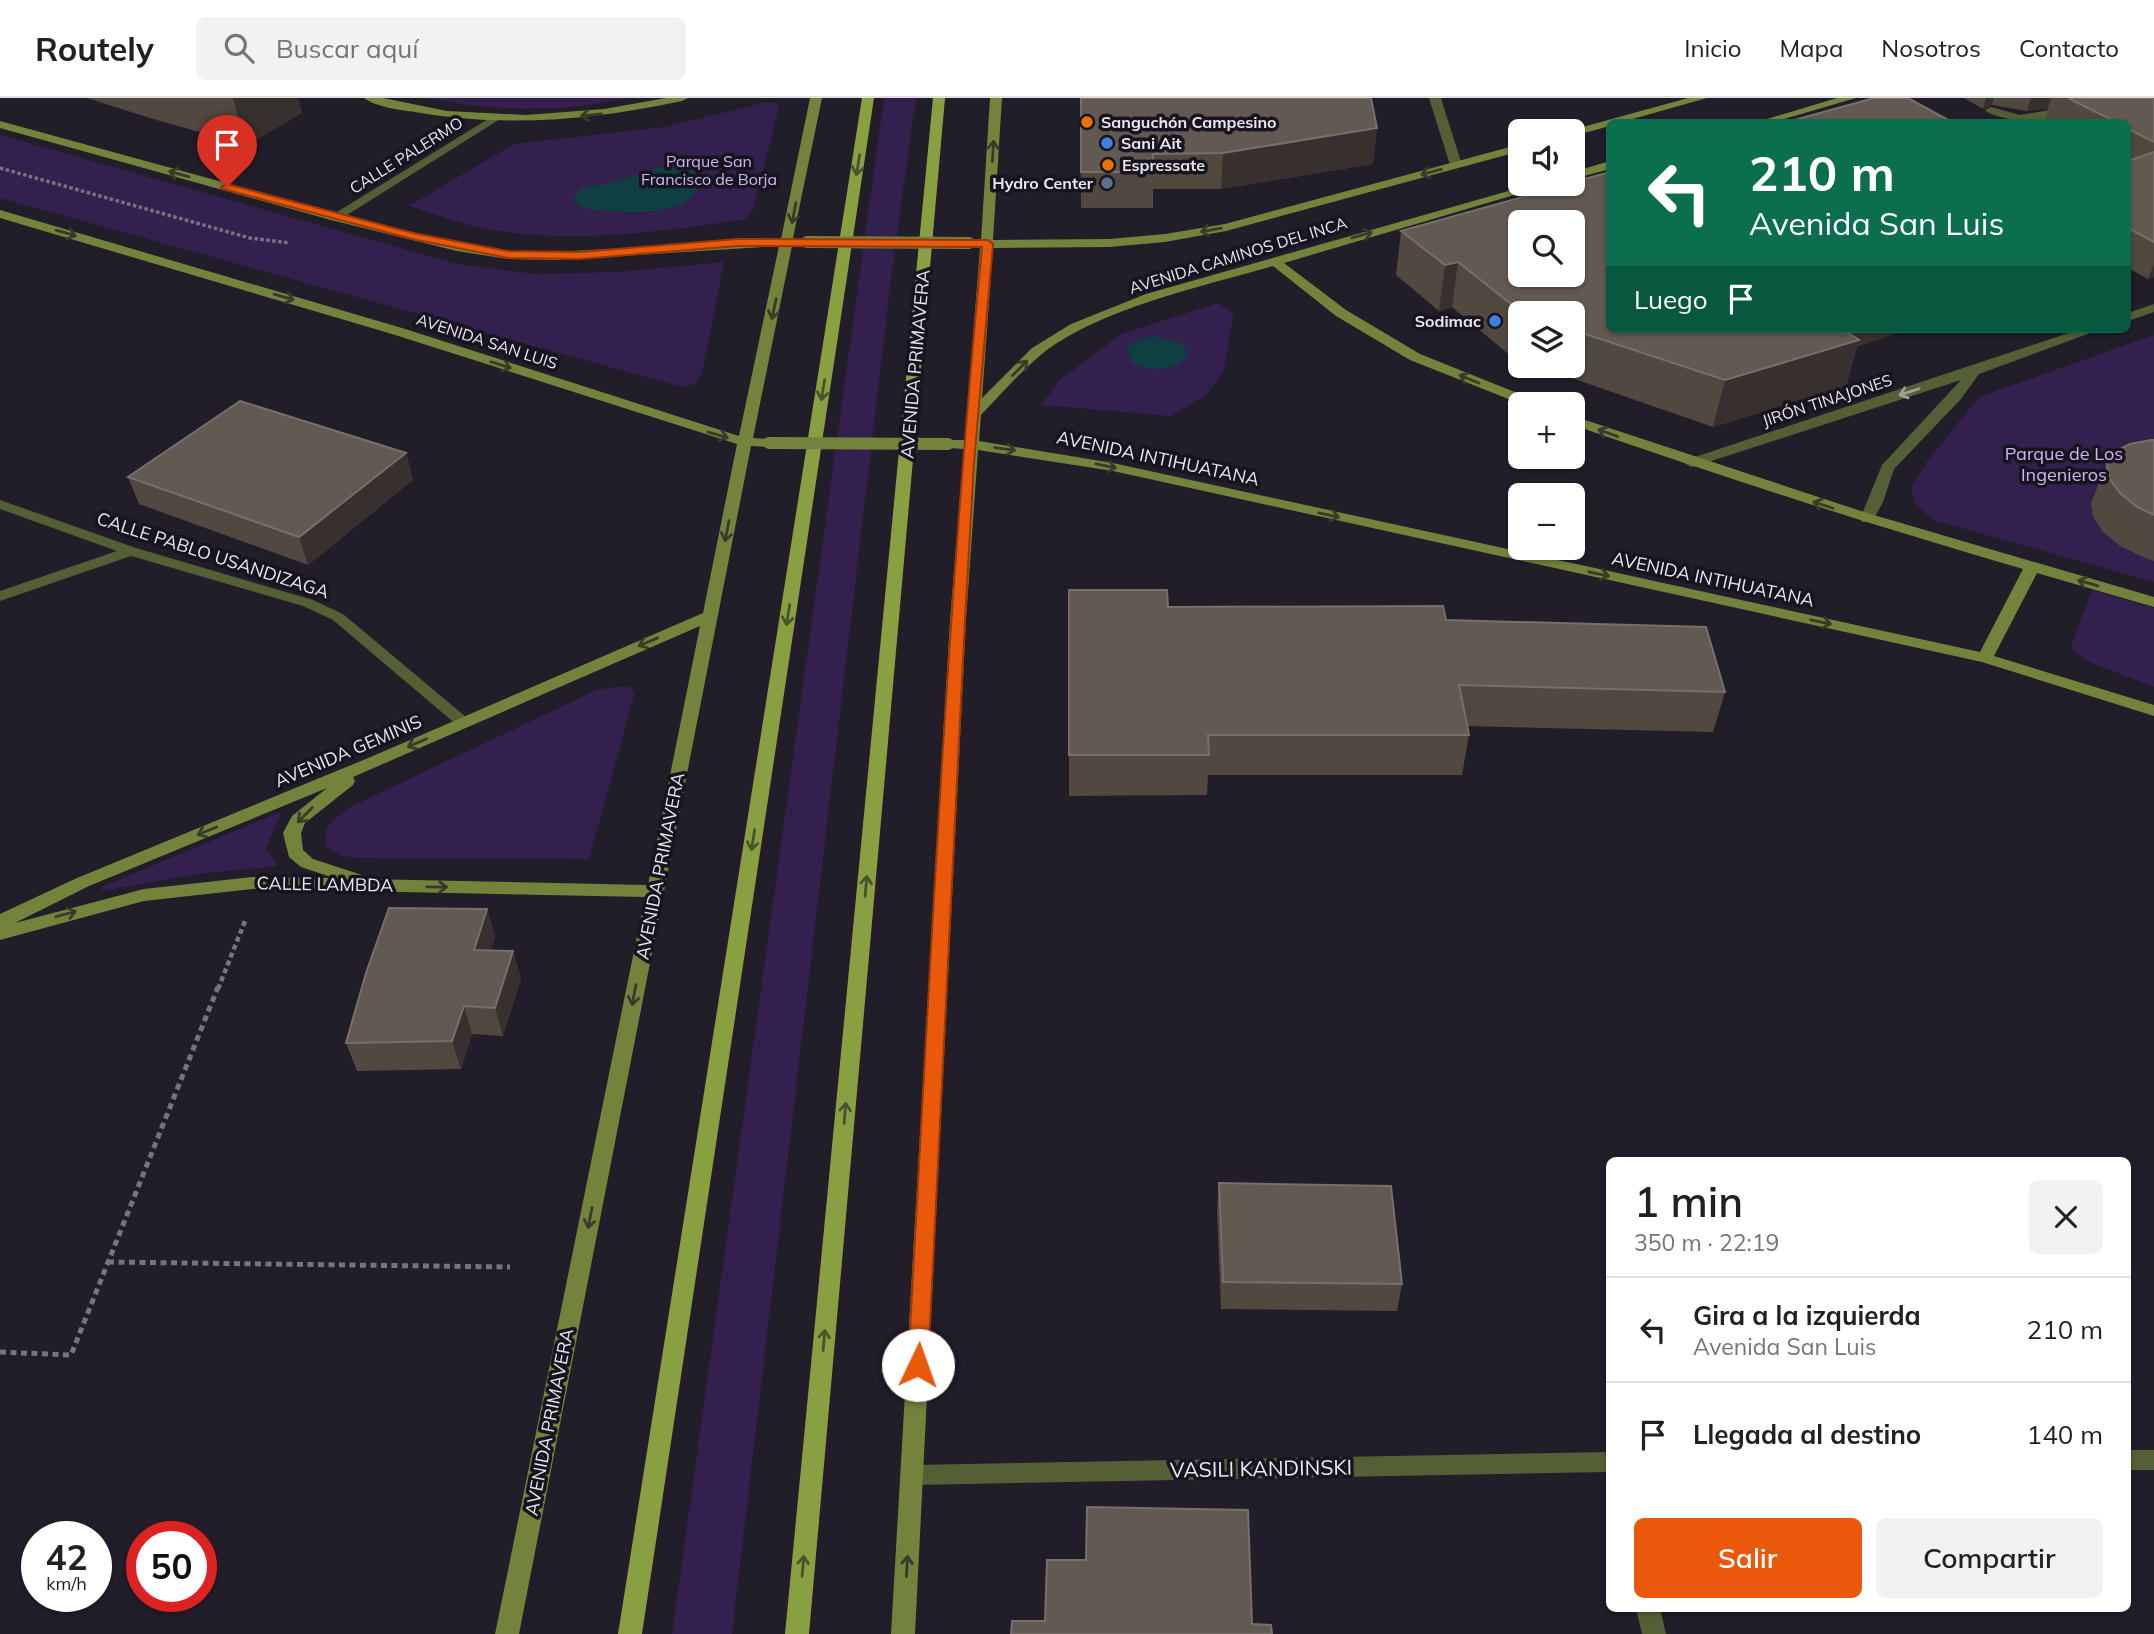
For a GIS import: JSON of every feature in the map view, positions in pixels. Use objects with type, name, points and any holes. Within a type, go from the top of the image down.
[{"type":"main road","points":[[370,98],[414,111],[494,119],[594,115],[682,98]]},
{"type":"main road","name":"AVENIDA PRIMAVERA","points":[[507,1634],[745,442],[797,242],[816,98]]},
{"type":"main road","points":[[630,1634],[868,98]]},
{"type":"main road","name":"AVENIDA PRIMAVERA","points":[[797,1634],[939,98]]},
{"type":"main road","points":[[903,1634],[956,648],[972,416],[988,244],[996,98]]},
{"type":"main road","points":[[1625,119],[1701,98]]},
{"type":"main road","points":[[1774,119],[1850,98]]},
{"type":"main road","points":[[0,124],[335,217],[457,247],[508,255],[556,256],[687,246],[797,242],[988,244]]},
{"type":"main road","points":[[1585,130],[1606,124]]},
{"type":"main road","name":"AVENIDA CAMINOS DEL INCA","points":[[988,244],[1109,243],[1178,236],[1226,227],[1508,151]]},
{"type":"main road","points":[[1585,172],[1606,166]]},
{"type":"main road","name":"AVENIDA CAMINOS DEL INCA","points":[[972,416],[1037,351],[1076,327],[1151,297],[1508,194]]},
{"type":"main road","name":"AVENIDA SAN LUIS","points":[[0,214],[397,331],[745,442],[970,444]]},
{"type":"main road","points":[[1273,260],[1341,313],[1415,357],[1508,394]]},
{"type":"main road","points":[[1585,424],[1691,463],[1867,519],[2154,602]]},
{"type":"main road","name":"AVENIDA INTIHUATANA","points":[[970,444],[1113,467],[1985,658],[2154,711]]},
{"type":"main road","points":[[1985,658],[2032,567]]},
{"type":"main road","name":"AVENIDA GEMINIS","points":[[0,922],[83,882],[379,760],[711,615]]},
{"type":"main road","points":[[376,886],[307,863],[295,853],[292,834],[298,820],[314,805],[379,760]]},
{"type":"main road","name":"CALLE LAMBDA","points":[[0,933],[144,895],[252,883],[655,891]]},
{"type":"street","points":[[1435,98],[1456,165]]},
{"type":"street","points":[[2024,119],[2077,108]]},
{"type":"street","points":[[1991,110],[2015,119]]},
{"type":"street","name":"CALLE PALERMO","points":[[335,217],[494,119]]},
{"type":"street","points":[[2131,316],[2154,308]]},
{"type":"street","name":"JIRÓN TINAJONES","points":[[1691,463],[2084,333]]},
{"type":"street","points":[[1867,519],[1876,502],[1887,468],[1956,396],[1975,371]]},
{"type":"street","name":"CALLE PABLO USANDIZAGA","points":[[0,504],[131,551],[308,603],[338,617],[464,722]]},
{"type":"street","points":[[0,596],[131,551]]},
{"type":"street","points":[[2131,1460],[2154,1460]]},
{"type":"street","name":"VASILI KANDINSKI","points":[[912,1475],[1606,1462]]},
{"type":"street","points":[[1649,1612],[1654,1634]]},
{"type":"path","points":[[0,1352],[71,1354],[244,927],[252,883]]},
{"type":"path","points":[[108,1262],[510,1267]]},
{"type":"green space","points":[[425,98],[628,98],[578,106],[501,108]]},
{"type":"green space","points":[[884,98],[916,98],[891,279],[732,1634],[672,1634]]},
{"type":"green space","name":"Parque San Francisco de Borja","points":[[767,102],[778,104],[779,108],[753,210],[746,219],[614,235],[547,236],[481,228],[409,206],[514,144],[665,127]]},
{"type":"green space","points":[[0,135],[457,264],[535,274],[619,272],[724,262],[702,374],[695,384],[682,387],[0,198]]},
{"type":"green space","points":[[1218,303],[1234,314],[1223,373],[1205,396],[1171,416],[1041,405],[1061,379],[1121,334]]},
{"type":"green space","name":"Parque de Los Ingenieros","points":[[2154,335],[2154,582],[1933,520],[1915,504],[1911,487],[1928,460],[1979,397]]},
{"type":"green space","points":[[2092,590],[2154,608],[2154,687],[2089,662],[2072,650],[2072,643]]},
{"type":"green space","points":[[630,687],[635,692],[589,859],[358,858],[342,856],[325,846],[326,828],[346,809],[596,690]]},
{"type":"green space","points":[[282,811],[266,848],[278,866],[196,874],[102,891],[102,887]]},
{"type":"shaded area","points":[[663,166],[695,166],[702,170],[700,185],[683,203],[655,211],[626,212],[592,210],[581,207],[573,200],[585,187],[607,184]]},
{"type":"shaded area","points":[[1154,336],[1181,343],[1188,353],[1186,358],[1174,366],[1160,369],[1132,362],[1126,350],[1138,340]]},
{"type":"building","points":[[1081,98],[1371,98],[1377,128],[1223,153],[1153,154],[1154,172],[1081,172]]},
{"type":"building","points":[[1874,98],[1908,98],[1946,119],[1798,119]]},
{"type":"building","points":[[2068,98],[2154,98],[2154,142],[2131,130],[2131,119],[2110,119]]},
{"type":"building","points":[[2154,152],[2154,242],[2131,230],[2131,160]]},
{"type":"building","points":[[1606,173],[1606,333],[1848,333],[1859,340],[1725,380],[1585,334],[1585,301],[1508,302],[1458,262],[1445,265],[1401,231],[1526,196],[1585,196],[1585,179]]},
{"type":"building","points":[[240,401],[406,453],[299,537],[128,477]]},
{"type":"building","points":[[2154,440],[2154,515],[2137,507],[2120,493],[2109,478],[2107,464],[2114,452],[2130,444]]},
{"type":"building","points":[[1069,590],[1167,590],[1168,607],[1443,606],[1446,620],[1706,627],[1725,692],[1459,685],[1469,735],[1208,735],[1209,755],[1069,755]]},
{"type":"building","points":[[389,908],[487,909],[474,950],[513,951],[495,1008],[464,1006],[452,1041],[346,1043],[366,973]]},
{"type":"building","points":[[1219,1183],[1391,1186],[1402,1284],[1223,1282]]},
{"type":"building","points":[[1087,1507],[1248,1510],[1252,1624],[1271,1625],[1272,1634],[1011,1634],[1012,1621],[1045,1621],[1047,1560],[1086,1560]]},
{"type":"place","name":"Sanguchón Campesino","points":[[1087,122]]},
{"type":"place","name":"Sani Ait","points":[[1107,143]]},
{"type":"place","name":"Espressate","points":[[1108,165]]},
{"type":"place","name":"Hydro Center","points":[[1107,183]]},
{"type":"place","name":"Sodimac","points":[[1495,321]]},
{"type":"route","points":[[227,187],[457,247],[508,255],[604,254],[662,247],[737,243],[988,244],[968,462],[958,620],[918,1365]]}]
